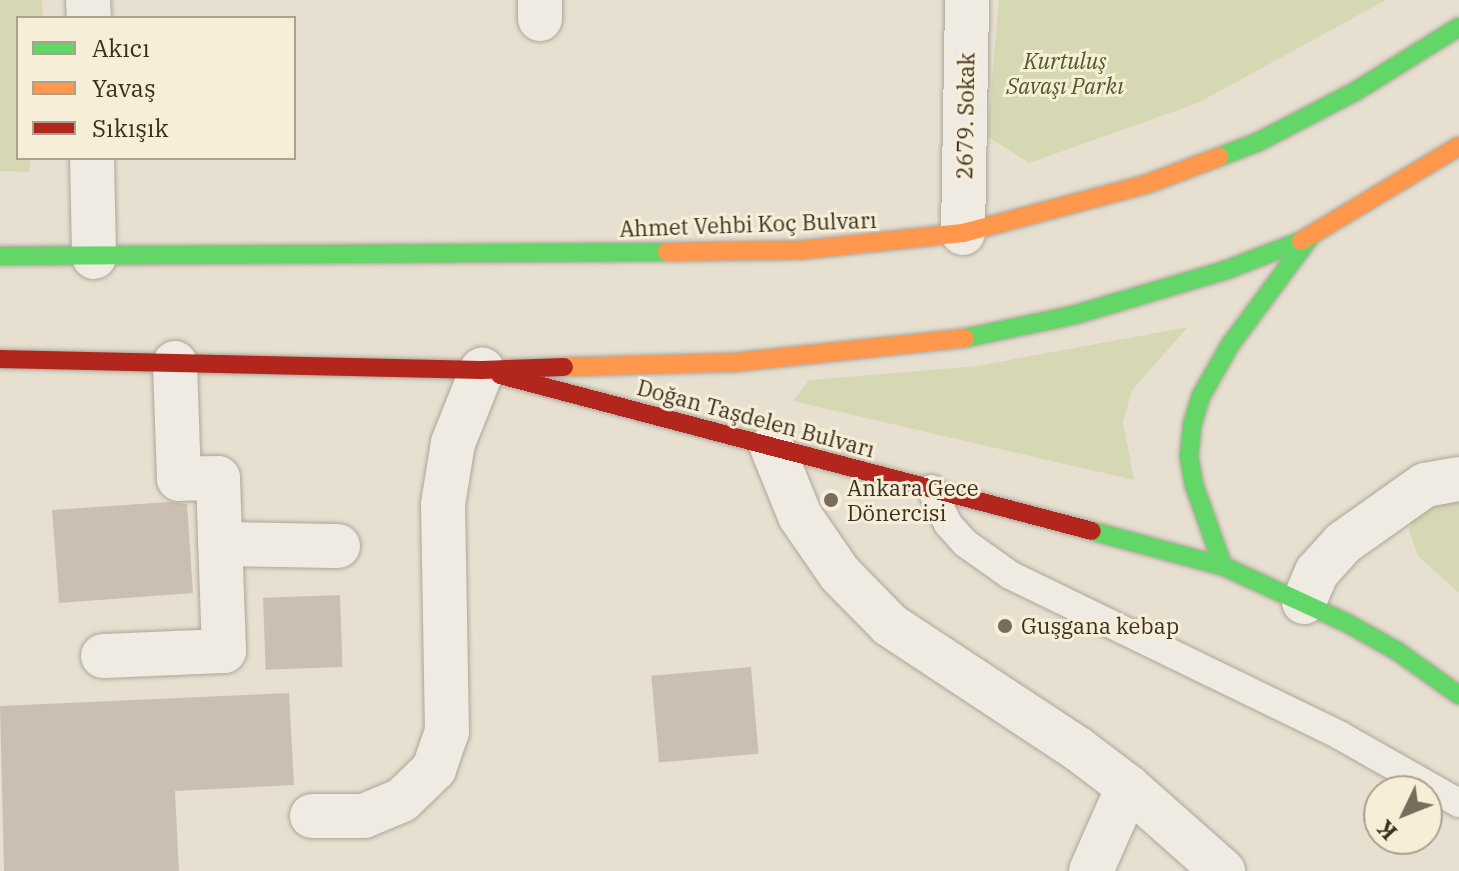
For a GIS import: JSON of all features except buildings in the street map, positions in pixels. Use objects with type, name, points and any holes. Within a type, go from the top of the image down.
[{"type":"main road","name":"Ahmet Vehbi Koç Bulvarı","points":[[94,257],[474,256],[801,250],[963,233],[1147,184],[1258,142],[1356,91],[1459,27]]},
{"type":"main road","points":[[482,370],[784,359],[1006,332],[1212,274],[1310,237],[1459,146]]},
{"type":"main road","points":[[1223,566],[1194,485],[1189,456],[1192,425],[1201,396],[1222,358],[1310,237]]},
{"type":"main road","points":[[0,256],[94,257]]},
{"type":"main road","name":"Doğan Taşdelen Bulvarı","points":[[0,359],[482,370],[1223,566],[1304,602],[1397,651],[1459,695]]},
{"type":"street","name":"2679. Sokak","points":[[963,233],[967,0]]},
{"type":"street","points":[[92,160],[94,257]]},
{"type":"street","points":[[103,656],[224,651],[218,478],[179,479],[175,363]]},
{"type":"street","points":[[312,816],[364,816],[402,800],[434,769],[447,732],[448,717],[443,504],[453,443],[482,370]]},
{"type":"street","points":[[772,447],[800,516],[840,574],[890,625],[1021,709],[1128,787],[1223,871]]},
{"type":"street","points":[[1304,602],[1317,572],[1343,543],[1425,485],[1459,479]]},
{"type":"street","points":[[220,544],[338,546]]},
{"type":"street","points":[[1091,871],[1128,787]]},
{"type":"lane","points":[[931,489],[948,524],[965,543],[1010,575],[1341,736],[1459,803]]},
{"type":"green space","points":[[0,0],[42,0],[43,16],[16,16],[16,160],[31,160],[29,172],[0,171]]},
{"type":"green space","name":"Kurtuluş Savaşı Parkı","points":[[999,0],[1386,0],[1198,103],[1029,163],[987,136]]},
{"type":"green space","points":[[1188,327],[1132,390],[1123,422],[1134,480],[793,401],[809,380],[977,366]]},
{"type":"green space","points":[[1459,497],[1459,593],[1418,556],[1409,530],[1421,506]]},
{"type":"traffic: fast","points":[[1219,157],[1258,142],[1356,91],[1459,27]]},
{"type":"traffic: fast","points":[[1223,566],[1194,485],[1189,456],[1192,425],[1201,396],[1230,345],[1310,237]]},
{"type":"traffic: fast","points":[[965,338],[1074,315],[1226,270],[1301,241]]},
{"type":"traffic: fast","points":[[0,256],[667,252]]},
{"type":"traffic: fast","points":[[1092,531],[1223,566],[1347,623],[1397,651],[1459,695]]},
{"type":"traffic: slow","points":[[1301,241],[1459,146]]},
{"type":"traffic: slow","points":[[667,252],[801,250],[963,233],[1147,184],[1219,157]]},
{"type":"traffic: slow","points":[[564,367],[738,362],[965,338]]},
{"type":"traffic: jam","points":[[0,359],[482,370],[564,367]]},
{"type":"traffic: jam","points":[[500,375],[1092,531]]},
{"type":"place","name":"Ankara Gece Dönercisi","points":[[831,500]]},
{"type":"place","name":"Guşgana kebap","points":[[1005,626]]}]
